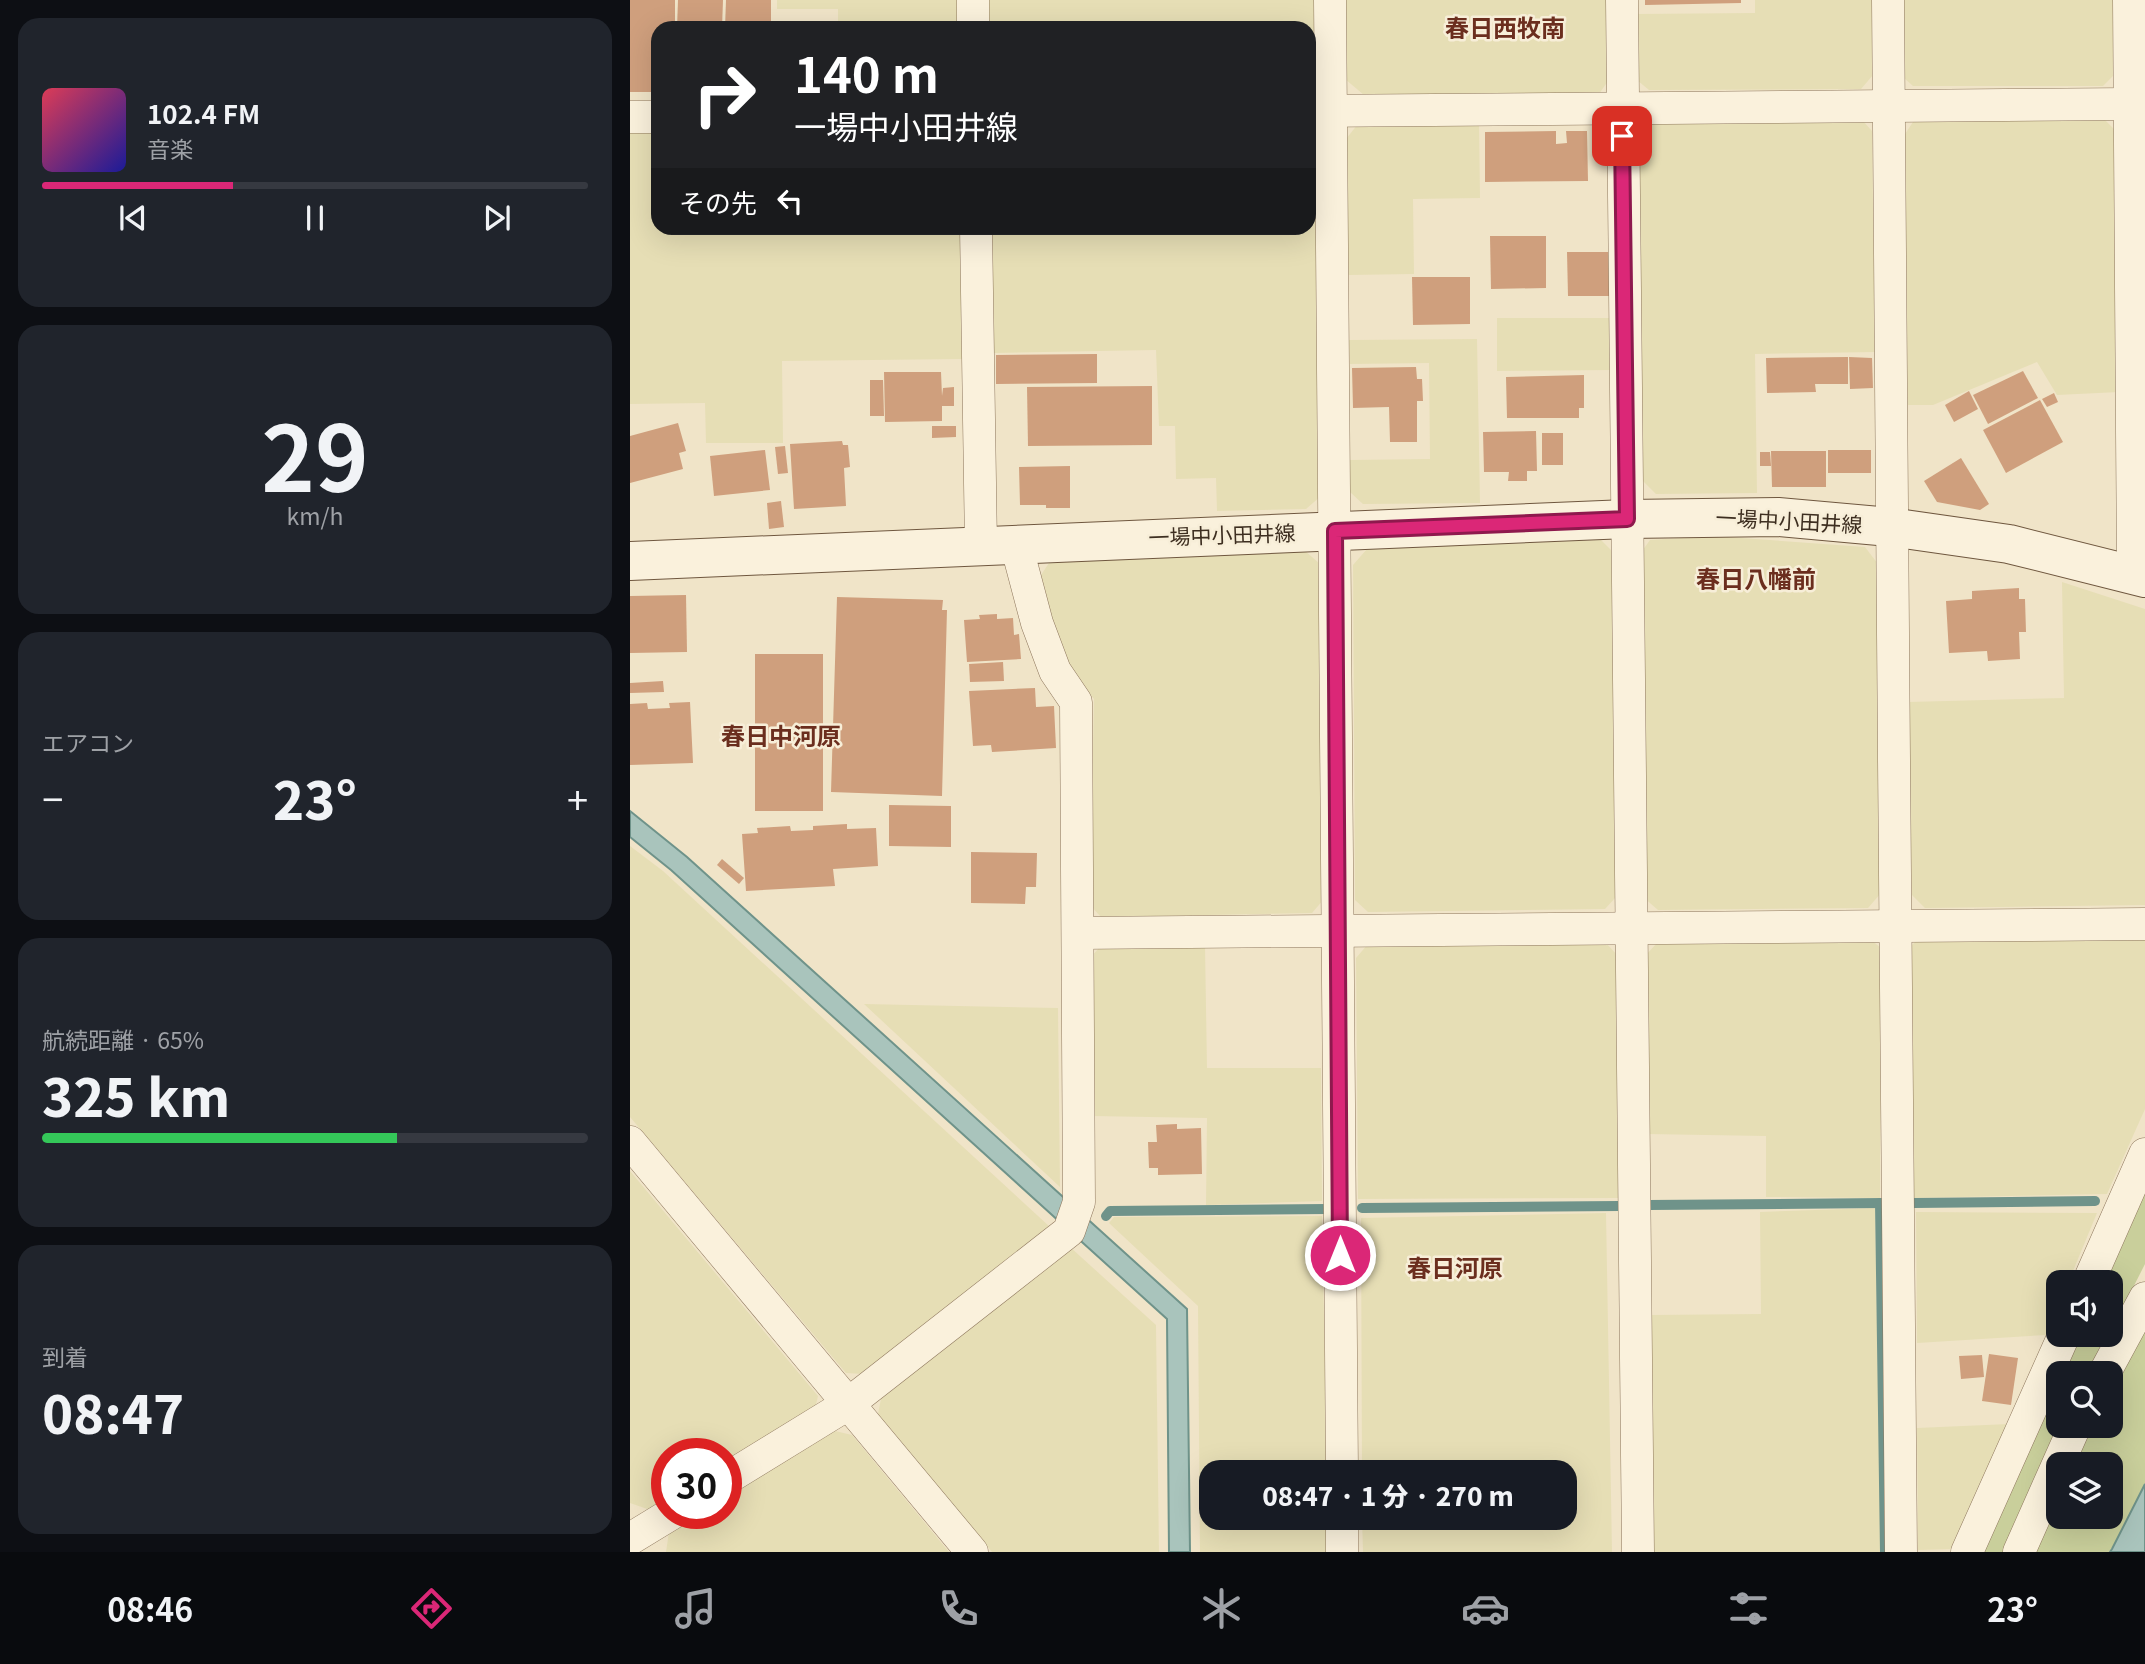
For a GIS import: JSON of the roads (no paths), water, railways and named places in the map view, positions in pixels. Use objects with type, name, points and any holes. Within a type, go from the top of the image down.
[{"type":"main road","name":"一場中小田井線","points":[[630,561],[1627,519],[1777,517],[1890,527],[2009,544],[2139,576]]},
{"type":"street","points":[[973,0],[973,21]]},
{"type":"street","points":[[1330,0],[1320,111],[1335,531],[1342,1460]]},
{"type":"street","points":[[1622,0],[1638,1552]]},
{"type":"street","points":[[1888,0],[1890,527],[1897,926],[1901,1552]]},
{"type":"street","points":[[2129,0],[2135,99],[2139,576]]},
{"type":"street","points":[[1320,111],[1888,106],[2135,99]]},
{"type":"street","points":[[630,117],[651,117]]},
{"type":"street","points":[[742,1469],[848,1404],[1069,1231],[1079,1202],[1076,702],[1055,671],[1037,623],[999,545],[977,235]]},
{"type":"street","points":[[1078,933],[2145,924]]},
{"type":"street","points":[[630,1142],[972,1552]]},
{"type":"street","points":[[2094,1270],[2145,1154]]},
{"type":"street","points":[[2111,1361],[2145,1298]]},
{"type":"street","points":[[1967,1552],[2059,1347]]},
{"type":"street","points":[[2019,1552],[2070,1438]]},
{"type":"street","points":[[1342,1530],[1342,1552]]},
{"type":"water","points":[[630,811],[687,857],[1187,1309],[1190,1552],[1169,1552],[1167,1319],[671,870],[630,837]]},
{"type":"water","points":[[2145,1484],[2145,1552],[2110,1552]]},
{"type":"waterway","points":[[1914,1203],[2095,1201]]},
{"type":"waterway","points":[[1880,1203],[1885,1552]]},
{"type":"waterway","points":[[1648,1205],[1883,1203]]},
{"type":"waterway","points":[[1362,1208],[1619,1206]]},
{"type":"waterway","points":[[1106,1216],[1110,1211],[1327,1209]]},
{"type":"district","name":"春日西牧南","points":[[1505,29]]},
{"type":"district","name":"春日八幡前","points":[[1756,580]]},
{"type":"district","name":"春日中河原","points":[[781,737]]},
{"type":"district","name":"春日河原","points":[[1455,1269]]}]
